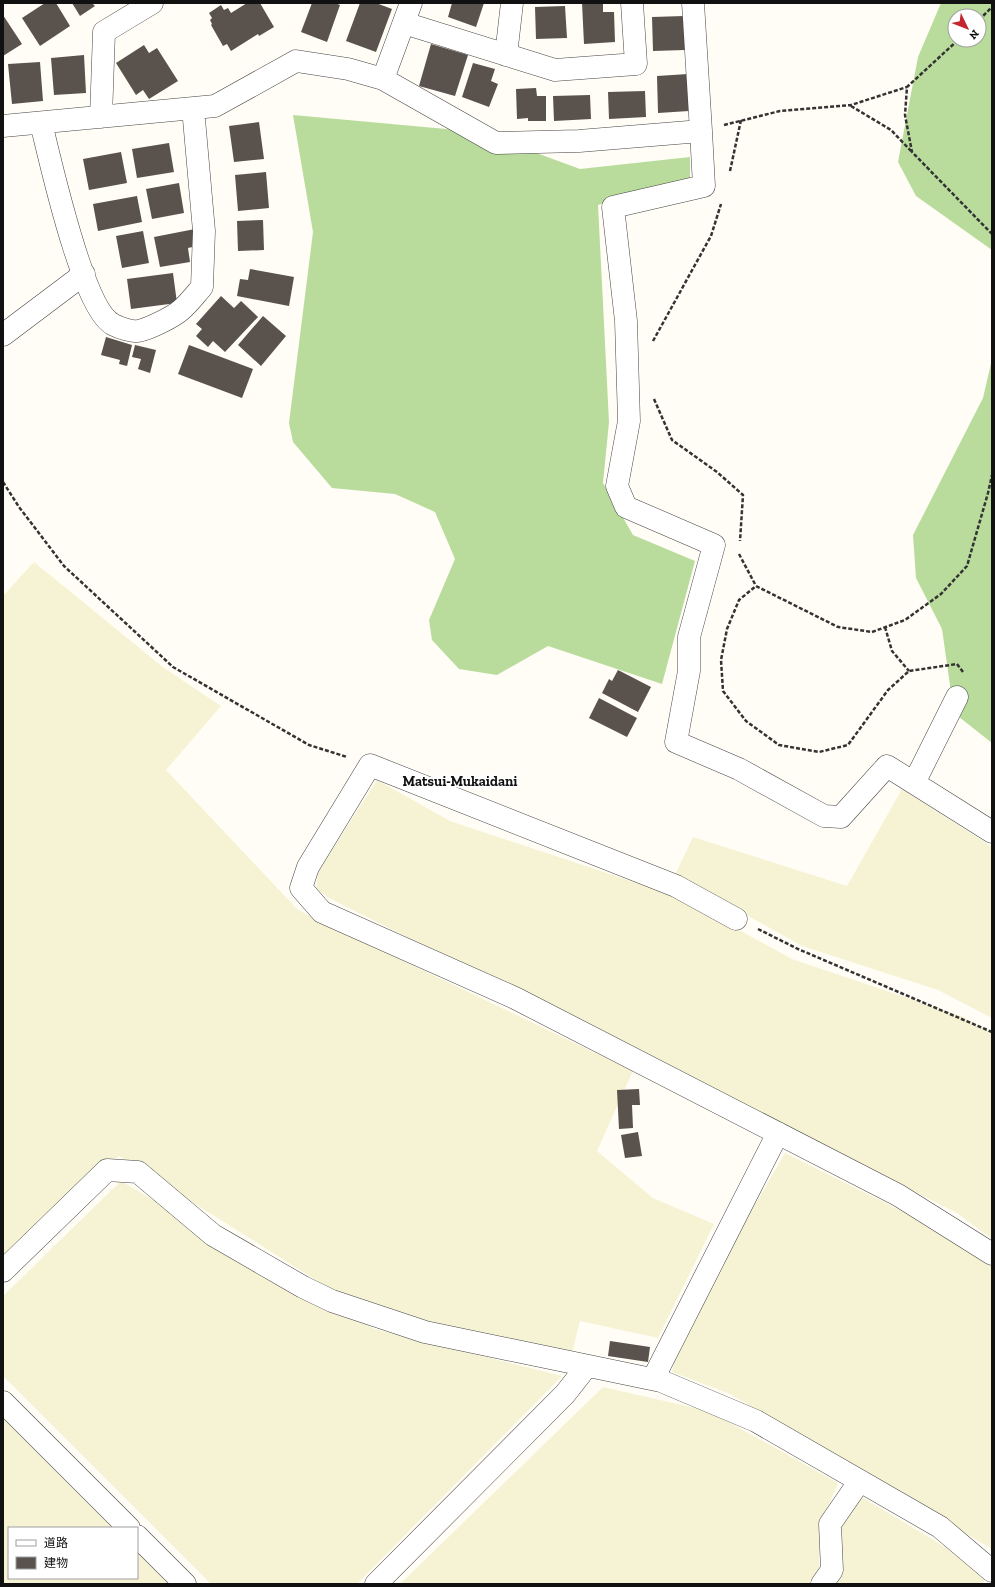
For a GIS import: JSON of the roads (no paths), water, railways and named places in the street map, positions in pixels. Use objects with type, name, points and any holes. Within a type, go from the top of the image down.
[{"type":"street","points":[[101,117],[104,32],[152,3]]},
{"type":"street","points":[[506,55],[512,3]]},
{"type":"street","points":[[383,79],[407,13],[506,55],[555,70],[636,64],[632,3]]},
{"type":"street","points":[[693,3],[704,186],[613,208],[626,321],[629,421],[617,486],[626,507],[714,544],[689,637],[689,671],[676,742],[739,768],[824,816],[841,817],[886,766],[992,832]]},
{"type":"street","points":[[3,126],[215,106],[296,60],[348,69],[383,79],[496,142],[579,140],[701,131]]},
{"type":"street","points":[[41,123],[75,252],[100,313],[114,325],[137,331],[157,324],[181,310],[202,287],[204,230],[193,108]]},
{"type":"street","points":[[3,335],[84,274]]},
{"type":"street","points":[[914,783],[956,697]]},
{"type":"street","points":[[736,918],[676,886],[370,765],[308,867],[301,888],[322,912],[515,998],[898,1195],[992,1254]]},
{"type":"street","points":[[653,1380],[778,1133]]},
{"type":"street","points":[[3,1271],[107,1170],[138,1172],[213,1235],[303,1287],[332,1301],[425,1332],[661,1381],[756,1421],[859,1482],[940,1527],[992,1572]]},
{"type":"street","points":[[376,1584],[565,1394],[588,1366]]},
{"type":"street","points":[[3,1402],[128,1527]]},
{"type":"street","points":[[822,1584],[832,1570],[830,1524],[859,1482]]},
{"type":"street","points":[[138,1537],[185,1584]]},
{"type":"district","name":"Matsui-Mukaidani","points":[[460,781]]}]
